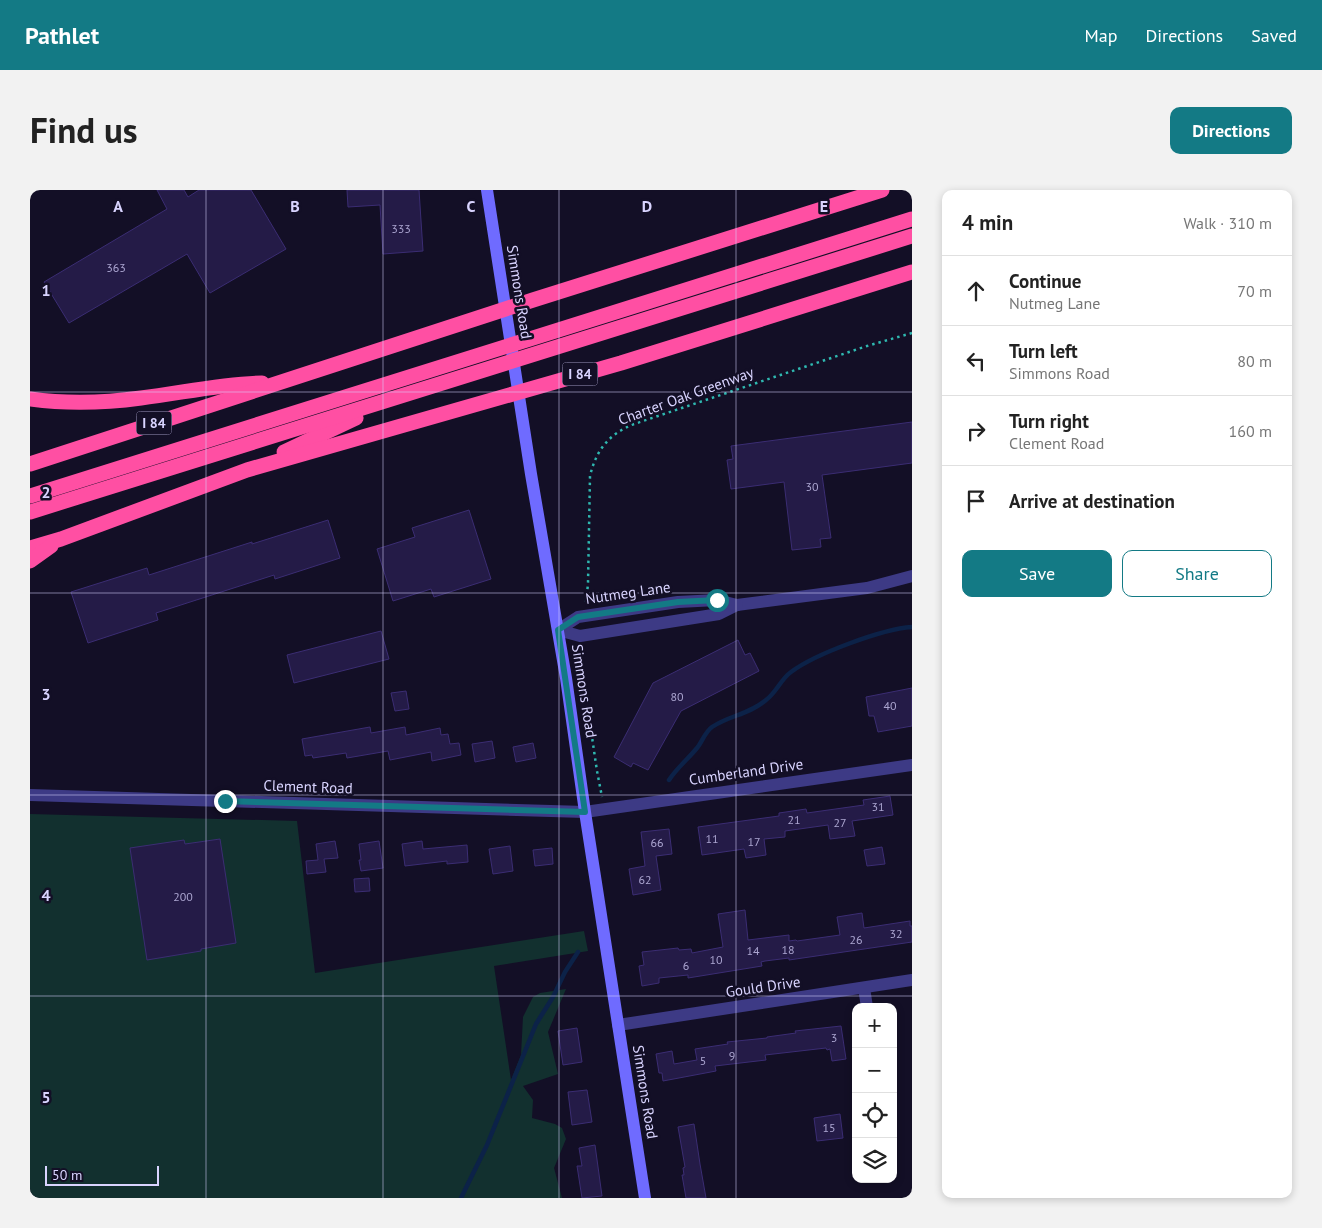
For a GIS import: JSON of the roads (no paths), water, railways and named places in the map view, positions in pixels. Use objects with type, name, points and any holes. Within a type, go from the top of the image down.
[{"type":"highway","name":"I 84","points":[[30,464],[662,258],[882,190]]},
{"type":"highway","points":[[30,496],[912,219]]},
{"type":"highway","points":[[30,512],[912,236]]},
{"type":"highway","name":"I 84","points":[[30,548],[61,539],[247,470],[611,366],[912,272]]},
{"type":"highway","points":[[30,399],[68,402],[122,400],[217,386],[279,382]]},
{"type":"highway","points":[[247,470],[353,420],[383,402]]},
{"type":"highway","points":[[30,561],[61,539]]},
{"type":"main road","name":"Simmons Road","points":[[487,190],[526,446],[558,630],[645,1198]]},
{"type":"street","name":"Nutmeg Lane","points":[[558,630],[580,636],[719,614],[736,605],[867,588],[912,576]]},
{"type":"street","name":"Nutmeg Lane","points":[[558,630],[578,617],[678,602],[717,600],[736,605]]},
{"type":"street","points":[[703,616],[704,601]]},
{"type":"street","name":"Cumberland Drive","points":[[585,812],[912,765]]},
{"type":"street","name":"Clement Road","points":[[30,794],[585,812]]},
{"type":"street","name":"Gould Drive","points":[[618,1024],[912,980]]},
{"type":"street","points":[[864,988],[866,1003]]},
{"type":"waterway","points":[[669,780],[697,748],[705,734],[712,727],[759,705],[770,697],[787,675],[802,665],[849,643],[884,632],[912,627]]},
{"type":"waterway","points":[[461,1198],[487,1145],[536,1024],[578,952]]}]
